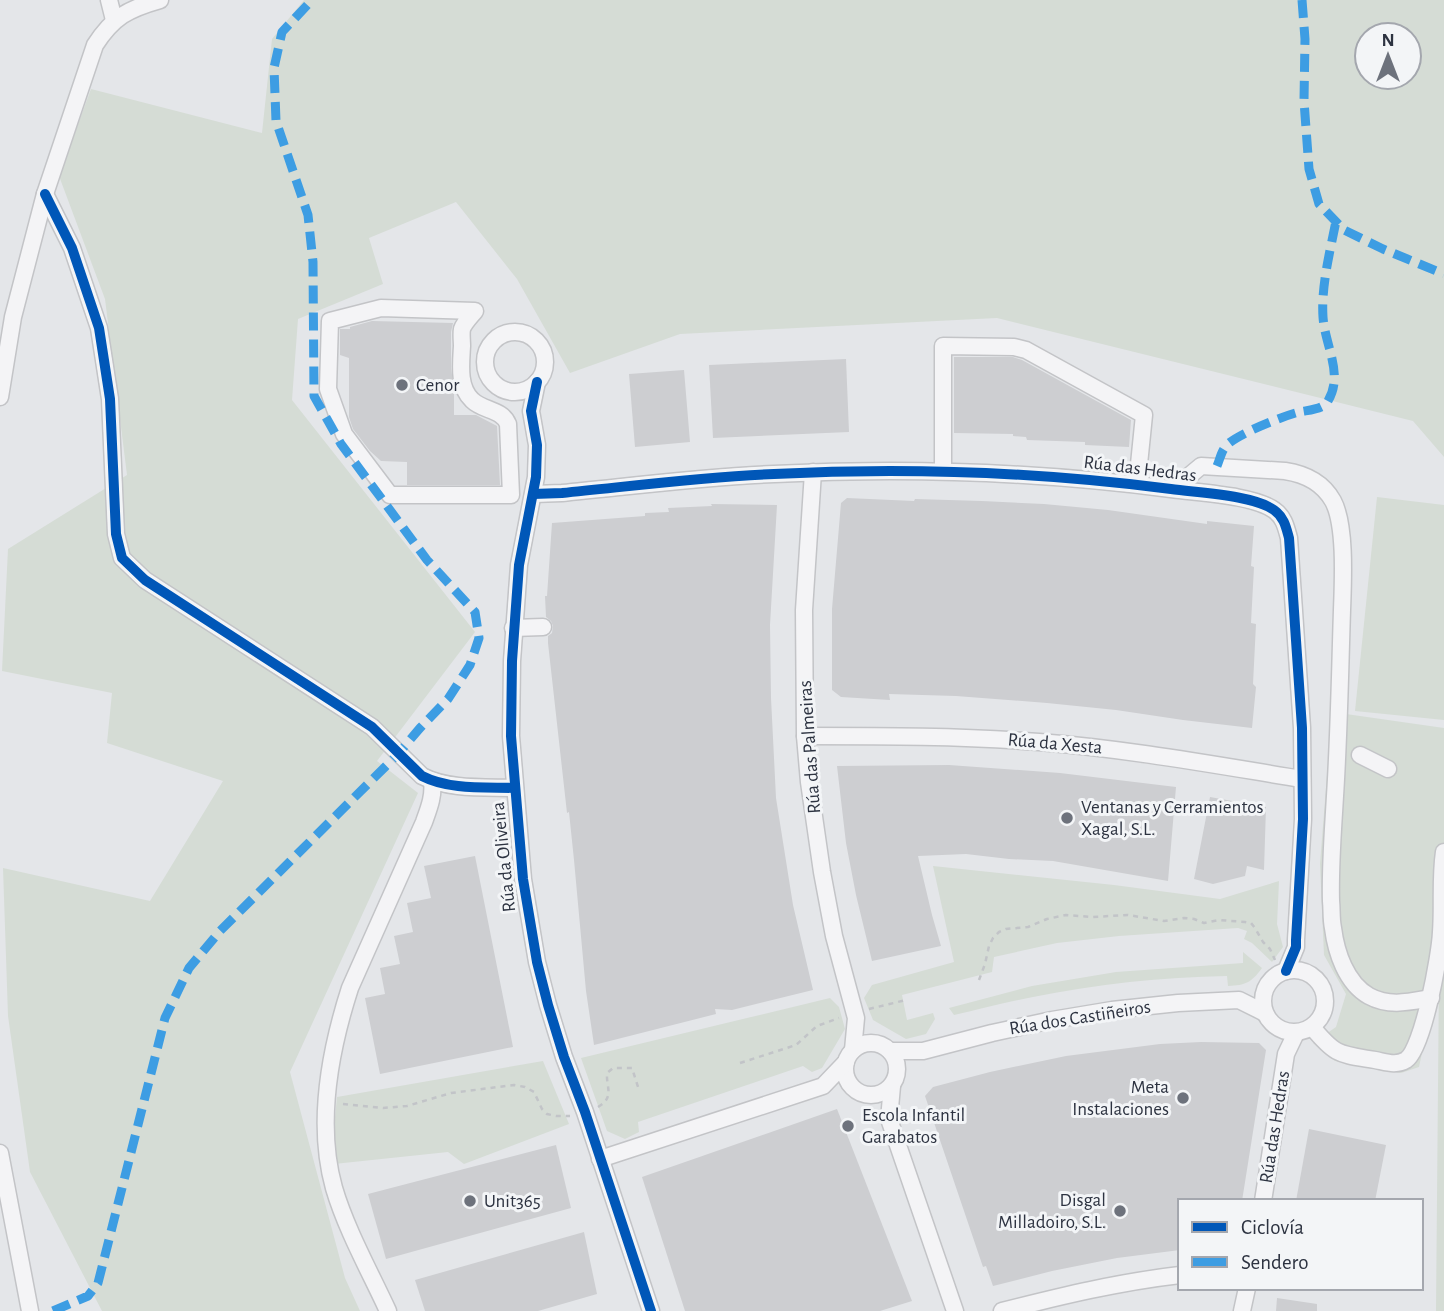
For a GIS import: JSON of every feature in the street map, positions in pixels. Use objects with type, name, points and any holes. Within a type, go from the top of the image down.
[{"type":"street","points":[[109,0],[114,20]]},
{"type":"street","points":[[0,397],[13,317],[45,194],[94,45],[114,20],[134,7],[160,0]]},
{"type":"street","points":[[45,194],[72,248],[99,328],[110,399],[116,534],[122,558],[145,580],[372,727],[422,776],[446,784],[515,788]]},
{"type":"street","points":[[381,308],[475,311],[462,328],[463,384],[470,399],[507,419],[509,446],[511,495],[390,495],[344,434],[328,389],[330,321],[381,308]]},
{"type":"street","name":"Rúa da Oliveira","points":[[531,411],[514,392],[496,386],[489,378],[485,358],[488,348],[503,334],[524,333],[533,337],[544,354],[545,365],[537,382],[531,411],[537,445],[536,477],[519,565],[513,628],[511,736],[523,879],[537,962],[564,1057],[651,1311]]},
{"type":"street","points":[[943,471],[943,346],[1014,347],[1026,350],[1144,415],[1137,485]]},
{"type":"street","points":[[514,392],[530,388],[537,382]]},
{"type":"street","points":[[509,446],[537,445]]},
{"type":"street","points":[[1183,491],[1189,476],[1201,466],[1285,471],[1310,479],[1325,489],[1334,502],[1341,539],[1343,582],[1331,848],[1332,927],[1345,968],[1355,985],[1367,995],[1393,1004],[1430,998]]},
{"type":"street","name":"Rúa das Hedras","points":[[533,494],[770,474],[943,471],[1034,475],[1137,485],[1262,503],[1276,512],[1285,522],[1289,538],[1302,728],[1303,819],[1296,947],[1307,972],[1320,984],[1325,1002],[1324,1012],[1319,1020],[1304,1030],[1286,1054]]},
{"type":"street","name":"Rúa das Palmeiras","points":[[813,472],[804,610],[805,736],[822,872],[834,936],[855,1015],[849,1056]]},
{"type":"street","points":[[513,628],[543,627]]},
{"type":"street","name":"Rúa da Xesta","points":[[805,736],[911,736],[1039,742],[1169,757],[1302,779]]},
{"type":"street","points":[[1360,755],[1388,769]]},
{"type":"street","points":[[388,1311],[335,1190],[326,1149],[325,1125],[334,1051],[350,988],[424,822],[430,805],[432,781]]},
{"type":"street","points":[[1270,1019],[1282,1030],[1304,1030],[1340,1054],[1396,1063],[1410,1057],[1416,1047],[1430,998],[1441,934],[1444,852]]},
{"type":"street","name":"Rúa das Hedras","points":[[1263,1199],[1286,1054],[1284,1042],[1270,1019],[1262,996],[1265,988],[1283,972],[1296,947]]},
{"type":"street","points":[[1283,972],[1307,972]]},
{"type":"street","name":"Rúa dos Castiñeiros","points":[[885,1047],[923,1051],[1064,1018],[1178,1003],[1239,1000],[1265,988]]},
{"type":"street","name":"Rúa dos Castiñeiros","points":[[1239,1000],[1270,1019]]},
{"type":"street","name":"Rúa das Palmeiras","points":[[855,1015],[885,1047]]},
{"type":"street","points":[[823,1086],[849,1056],[866,1043],[885,1047],[898,1066],[889,1119]]},
{"type":"street","name":"Rúa dos Castiñeiros","points":[[895,1081],[923,1051]]},
{"type":"street","points":[[849,1056],[846,1077],[889,1119],[955,1311]]},
{"type":"street","points":[[600,1159],[823,1086],[878,1095],[895,1081]]},
{"type":"street","points":[[0,1153],[30,1311]]},
{"type":"street","points":[[1003,1311],[1099,1287],[1178,1275]]},
{"type":"street","points":[[1242,1311],[1247,1290]]},
{"type":"path","points":[[979,981],[989,946],[999,932],[1028,928],[1047,919],[1066,915],[1128,915],[1164,921],[1184,918],[1204,923],[1226,920],[1251,923],[1283,972]]},
{"type":"path","points":[[740,1063],[796,1045],[817,1026],[906,1000]]},
{"type":"path","points":[[595,1109],[609,1096],[607,1073],[613,1068],[632,1068],[638,1087]]},
{"type":"path","points":[[327,1102],[383,1108],[407,1106],[451,1093],[514,1084],[534,1092],[541,1108],[547,1114],[570,1116]]},
{"type":"shaded area","points":[[304,0],[1444,0],[1444,457],[1413,421],[997,318],[680,334],[570,373],[517,279],[456,202],[369,238],[383,284],[298,319],[292,400],[475,632],[377,761],[418,793],[290,1072],[345,1278],[360,1311],[102,1311],[30,1172],[8,1016],[3,868],[150,901],[223,781],[107,743],[112,693],[2,671],[8,549],[127,475],[105,299],[59,176],[91,89],[262,133],[272,39]]},
{"type":"shaded area","points":[[1377,497],[1444,505],[1444,720],[1355,711]]},
{"type":"shaded area","points":[[1332,712],[1444,728],[1444,1311],[1436,1311],[1439,973],[1419,1067],[1401,1073],[1335,1061],[1313,1043],[1336,1027],[1346,994],[1324,955],[1320,864]]},
{"type":"shaded area","points":[[933,866],[1220,899],[1279,881],[1277,924],[1283,947],[1272,962],[1244,939],[1247,931],[1238,928],[1057,943],[994,957],[992,972],[902,995],[907,1020],[933,1013],[935,1019],[926,1034],[906,1039],[873,1020],[864,998],[872,985],[954,962]]},
{"type":"shaded area","points":[[1243,952],[1262,968],[1251,980],[1239,985],[1228,986],[1227,976],[1178,978],[1057,992],[954,1015],[949,1008],[1032,986],[1116,972],[1243,963]]},
{"type":"shaded area","points":[[830,998],[839,1007],[845,1029],[822,1068],[812,1072],[803,1066],[638,1122],[639,1132],[625,1139],[607,1131],[581,1058]]},
{"type":"shaded area","points":[[543,1061],[569,1124],[464,1164],[448,1152],[334,1164],[331,1158],[337,1097]]},
{"type":"building","name":"Cenor","points":[[372,321],[453,323],[451,368],[454,415],[476,415],[497,426],[500,485],[407,485],[407,462],[381,461],[370,451],[353,429],[349,417],[349,358],[340,355],[340,329],[350,329]]},
{"type":"building","points":[[954,357],[1013,357],[1022,360],[1131,420],[1129,447],[1027,440],[1026,437],[1013,434],[954,433]]},
{"type":"building","points":[[846,359],[849,432],[713,438],[709,365]]},
{"type":"building","points":[[684,370],[690,442],[635,447],[629,374]]},
{"type":"building","points":[[847,498],[1044,504],[1207,524],[1207,521],[1254,526],[1251,623],[1256,624],[1253,684],[1256,687],[1252,728],[1116,710],[956,696],[889,694],[890,700],[841,697],[832,690],[832,609],[841,503]]},
{"type":"building","points":[[711,504],[777,505],[770,625],[776,798],[793,905],[813,990],[732,1010],[715,1009],[716,1014],[594,1045],[548,643],[553,626],[546,617],[545,596],[552,523],[645,516],[645,513],[669,512],[668,508],[712,506]]},
{"type":"building","points":[[949,765],[1060,773],[1176,787],[1168,881],[1053,861],[966,854],[918,856],[941,946],[872,961],[846,843],[837,766]]},
{"type":"building","points":[[1210,797],[1266,807],[1264,870],[1247,866],[1245,876],[1213,884],[1194,879]]},
{"type":"building","points":[[475,856],[513,1047],[380,1074],[365,998],[385,994],[380,968],[400,964],[394,936],[413,932],[407,903],[431,898],[424,866]]},
{"type":"building","points":[[1259,1043],[1266,1050],[1242,1199],[1178,1199],[1178,1250],[1117,1258],[993,1286],[986,1266],[983,1267],[925,1096],[933,1087],[990,1072],[1066,1056],[1160,1044]]},
{"type":"building","points":[[837,1109],[912,1301],[880,1311],[685,1311],[642,1177]]},
{"type":"building","points":[[1309,1129],[1386,1145],[1375,1199],[1296,1199]]},
{"type":"building","name":"Unit365","points":[[556,1145],[571,1208],[386,1259],[368,1194]]},
{"type":"building","points":[[584,1232],[597,1294],[538,1311],[425,1311],[415,1280]]},
{"type":"building","points":[[1277,1298],[1317,1304],[1317,1311],[1276,1311]]},
{"type":"marked path","points":[[53,1311],[88,1296],[98,1283],[165,1018],[189,968],[220,931],[398,754],[448,699],[470,665],[479,638],[475,612],[427,560],[341,444],[314,396],[313,262],[308,215],[276,121],[274,68],[282,32],[312,0]]},
{"type":"marked path","points":[[1302,0],[1305,39],[1304,101],[1309,169],[1319,204],[1344,230],[1444,274]]},
{"type":"marked path","points":[[1217,466],[1226,446],[1239,437],[1282,417],[1319,408],[1328,401],[1334,370],[1324,328],[1323,293],[1336,221]]},
{"type":"cycle path","points":[[45,194],[72,248],[99,328],[110,399],[116,534],[122,558],[145,580],[372,727],[422,776],[455,786],[515,788]]},
{"type":"cycle path","points":[[537,382],[531,411],[537,445],[536,477],[519,565],[512,661],[511,736],[523,879],[537,962],[548,1005],[651,1311]]},
{"type":"cycle path","points":[[533,494],[747,475],[874,471],[973,472],[1072,478],[1210,493],[1253,501],[1274,510],[1286,526],[1289,538],[1302,728],[1303,819],[1296,947],[1286,971]]},
{"type":"place","name":"Cenor","points":[[402,385]]},
{"type":"place","name":"Ventanas y Cerramientos Xagal, S.L.","points":[[1067,818]]},
{"type":"place","name":"Meta Instalaciones","points":[[1183,1098]]},
{"type":"place","name":"Escola Infantil Garabatos","points":[[848,1126]]},
{"type":"place","name":"Unit365","points":[[470,1201]]},
{"type":"place","name":"Disgal Milladoiro, S.L.","points":[[1120,1211]]}]
